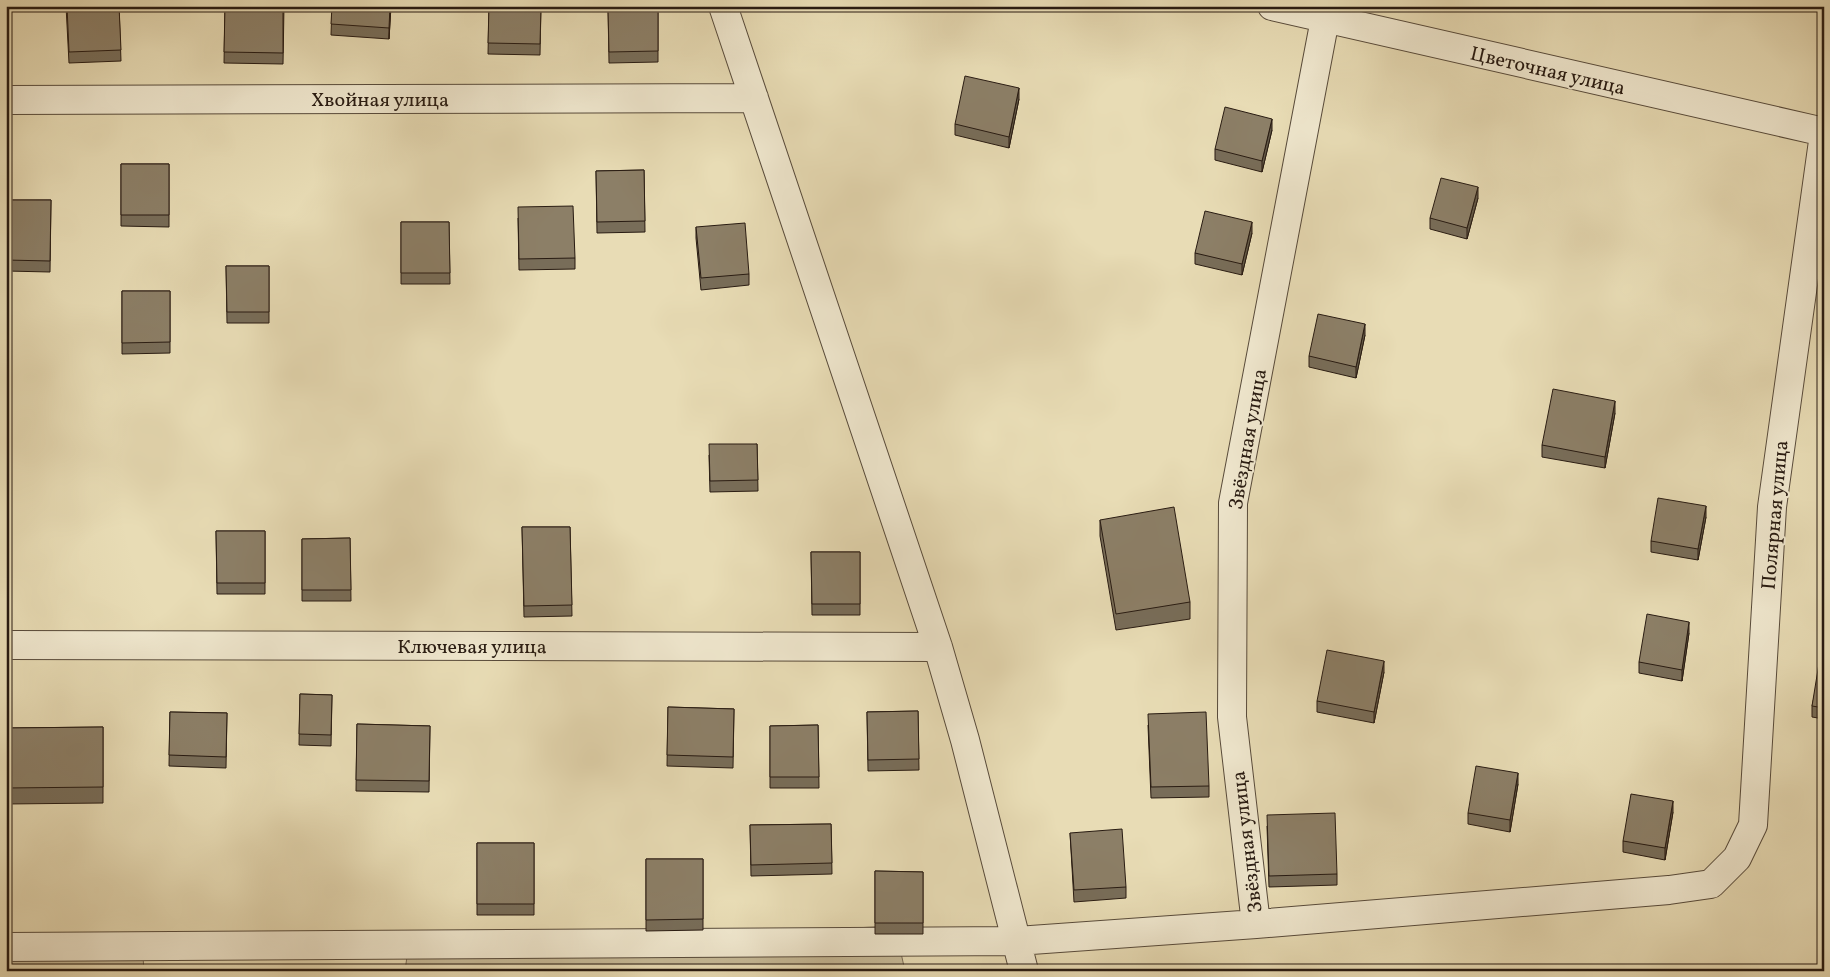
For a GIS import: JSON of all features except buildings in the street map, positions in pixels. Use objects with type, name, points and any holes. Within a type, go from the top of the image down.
[{"type":"street","points":[[723,6],[938,647],[965,740],[1024,971]]},
{"type":"street","name":"Цветочная улица","points":[[1272,6],[1325,20],[1824,133]]},
{"type":"street","name":"Звёздная улица","points":[[1256,924],[1232,717],[1233,503],[1325,20]]},
{"type":"street","name":"Хвойная улица","points":[[6,100],[754,98]]},
{"type":"street","name":"Полярная улица","points":[[1256,924],[1669,890],[1711,884],[1737,858],[1753,825],[1772,507],[1824,133]]},
{"type":"street","name":"Ключевая улица","points":[[6,645],[938,647]]},
{"type":"street","points":[[6,947],[1017,941],[1256,924]]},
{"type":"shaded area","points":[[895,926],[905,971],[405,971],[408,949]]},
{"type":"shaded area","points":[[142,943],[144,971],[6,971],[6,946]]}]
